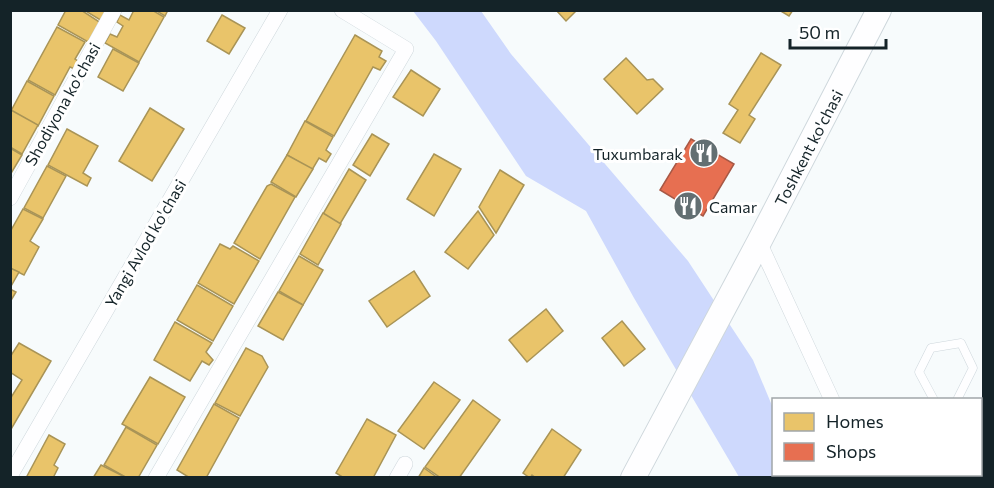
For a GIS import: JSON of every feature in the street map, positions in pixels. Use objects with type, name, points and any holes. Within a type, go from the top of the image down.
[{"type":"highway","name":"Toshkent ko'chasi","points":[[633,477],[736,286],[879,10]]},
{"type":"street","name":"Shodiyona ko'chasi","points":[[10,198],[114,10]]},
{"type":"street","name":"Yangi Avlod ko'chasi","points":[[10,476],[280,10]]},
{"type":"street","points":[[156,477],[406,49],[342,10]]},
{"type":"street","points":[[759,242],[832,398]]},
{"type":"lane","points":[[933,398],[919,372],[931,348],[961,343],[973,368],[958,398]]},
{"type":"water","points":[[413,11],[481,11],[511,54],[688,261],[753,360],[772,406],[772,476],[804,477],[739,477],[586,211],[526,176],[436,41]]},
{"type":"building: Homes","points":[[66,10],[81,10],[101,23],[90,43],[58,25]]},
{"type":"building: Homes","points":[[84,10],[108,10],[102,21]]},
{"type":"building: Homes","points":[[134,10],[152,10],[164,17],[139,62],[105,43],[110,34],[117,37],[123,26],[117,22],[120,15],[129,20]]},
{"type":"building: Homes","points":[[155,10],[168,10],[165,16]]},
{"type":"building: Homes","points":[[556,10],[577,10],[566,21]]},
{"type":"building: Homes","points":[[779,10],[793,10],[789,16]]},
{"type":"building: Homes","points":[[222,15],[245,28],[229,54],[207,41]]},
{"type":"building: Homes","points":[[57,27],[85,42],[75,59],[81,63],[77,70],[70,67],[55,95],[28,80]]},
{"type":"building: Homes","points":[[355,35],[382,51],[379,57],[386,61],[380,70],[373,67],[334,136],[306,121]]},
{"type":"building: Homes","points":[[113,49],[139,63],[123,91],[98,77]]},
{"type":"building: Homes","points":[[761,53],[781,65],[749,115],[755,119],[740,143],[723,133],[738,110],[729,104]]},
{"type":"building: Homes","points":[[626,58],[647,80],[653,79],[663,89],[637,114],[604,79]]},
{"type":"building: Homes","points":[[411,70],[440,89],[423,116],[393,97]]},
{"type":"building: Homes","points":[[27,81],[54,96],[38,126],[11,111]]},
{"type":"building: Homes","points":[[150,108],[184,129],[152,181],[119,161]]},
{"type":"building: Homes","points":[[11,110],[38,125],[22,154],[10,147]]},
{"type":"building: Homes","points":[[305,121],[333,137],[326,150],[331,154],[326,162],[319,158],[312,170],[287,155]]},
{"type":"building: Homes","points":[[67,129],[98,146],[83,173],[91,178],[87,186],[48,165]]},
{"type":"building: Homes","points":[[372,134],[389,144],[370,176],[353,165]]},
{"type":"building: Homes","points":[[10,148],[22,155],[10,175]]},
{"type":"building: Homes","points":[[434,154],[461,169],[434,216],[407,199]]},
{"type":"building: Homes","points":[[287,155],[313,169],[296,197],[271,182]]},
{"type":"building: Homes","points":[[47,166],[66,176],[43,218],[24,208]]},
{"type":"building: Homes","points":[[349,169],[366,180],[340,224],[323,214]]},
{"type":"building: Homes","points":[[500,170],[524,185],[496,233],[479,207]]},
{"type":"building: Homes","points":[[271,184],[295,197],[260,259],[234,243],[267,186]]},
{"type":"building: Homes","points":[[23,209],[43,219],[30,241],[39,247],[24,275],[10,268],[10,232]]},
{"type":"building: Homes","points":[[478,211],[494,235],[468,269],[445,252]]},
{"type":"building: Homes","points":[[323,213],[341,224],[318,265],[300,254]]},
{"type":"building: Homes","points":[[220,244],[230,249],[233,246],[259,261],[234,304],[198,283]]},
{"type":"building: Homes","points":[[299,256],[323,270],[303,305],[279,291]]},
{"type":"building: Homes","points":[[10,268],[19,272],[10,288]]},
{"type":"building: Homes","points":[[414,271],[430,296],[387,327],[369,301]]},
{"type":"building: Homes","points":[[197,285],[233,306],[213,341],[177,320]]},
{"type":"building: Homes","points":[[10,289],[16,292],[10,302]]},
{"type":"building: Homes","points":[[278,292],[303,305],[283,340],[258,326]]},
{"type":"building: Homes","points":[[546,309],[563,331],[527,362],[509,340]]},
{"type":"building: Homes","points":[[622,321],[645,349],[624,366],[602,338]]},
{"type":"building: Homes","points":[[175,322],[212,343],[206,352],[213,360],[209,365],[202,361],[190,381],[154,360]]},
{"type":"building: Homes","points":[[19,343],[51,361],[10,431],[10,399],[22,380],[10,372],[10,357]]},
{"type":"building: Homes","points":[[246,348],[262,356],[268,367],[240,416],[215,403]]},
{"type":"building: Homes","points":[[150,377],[185,397],[158,444],[122,424]]},
{"type":"building: Homes","points":[[434,382],[460,400],[424,449],[398,431]]},
{"type":"building: Homes","points":[[473,400],[500,420],[459,478],[441,478],[425,467]]},
{"type":"building: Homes","points":[[214,404],[239,418],[206,478],[190,478],[177,470]]},
{"type":"building: Homes","points":[[367,419],[396,435],[373,478],[344,478],[336,473]]},
{"type":"building: Homes","points":[[126,427],[157,445],[138,478],[127,478],[104,465]]},
{"type":"building: Homes","points":[[552,429],[581,450],[563,478],[536,478],[532,475],[530,478],[523,473]]},
{"type":"building: Homes","points":[[49,435],[65,444],[54,465],[58,468],[53,478],[26,478]]},
{"type":"building: Homes","points":[[101,465],[127,478],[93,478]]},
{"type":"building: Homes","points":[[424,468],[438,478],[418,478]]},
{"type":"building: Shops","points":[[691,139],[734,164],[703,216],[660,190]]},
{"type":"building: Shops","points":[[806,476],[850,476],[851,478],[806,478]]},
{"type":"place","name":"Tuxumbarak","points":[[704,153]]},
{"type":"place","name":"Camar","points":[[688,206]]}]
